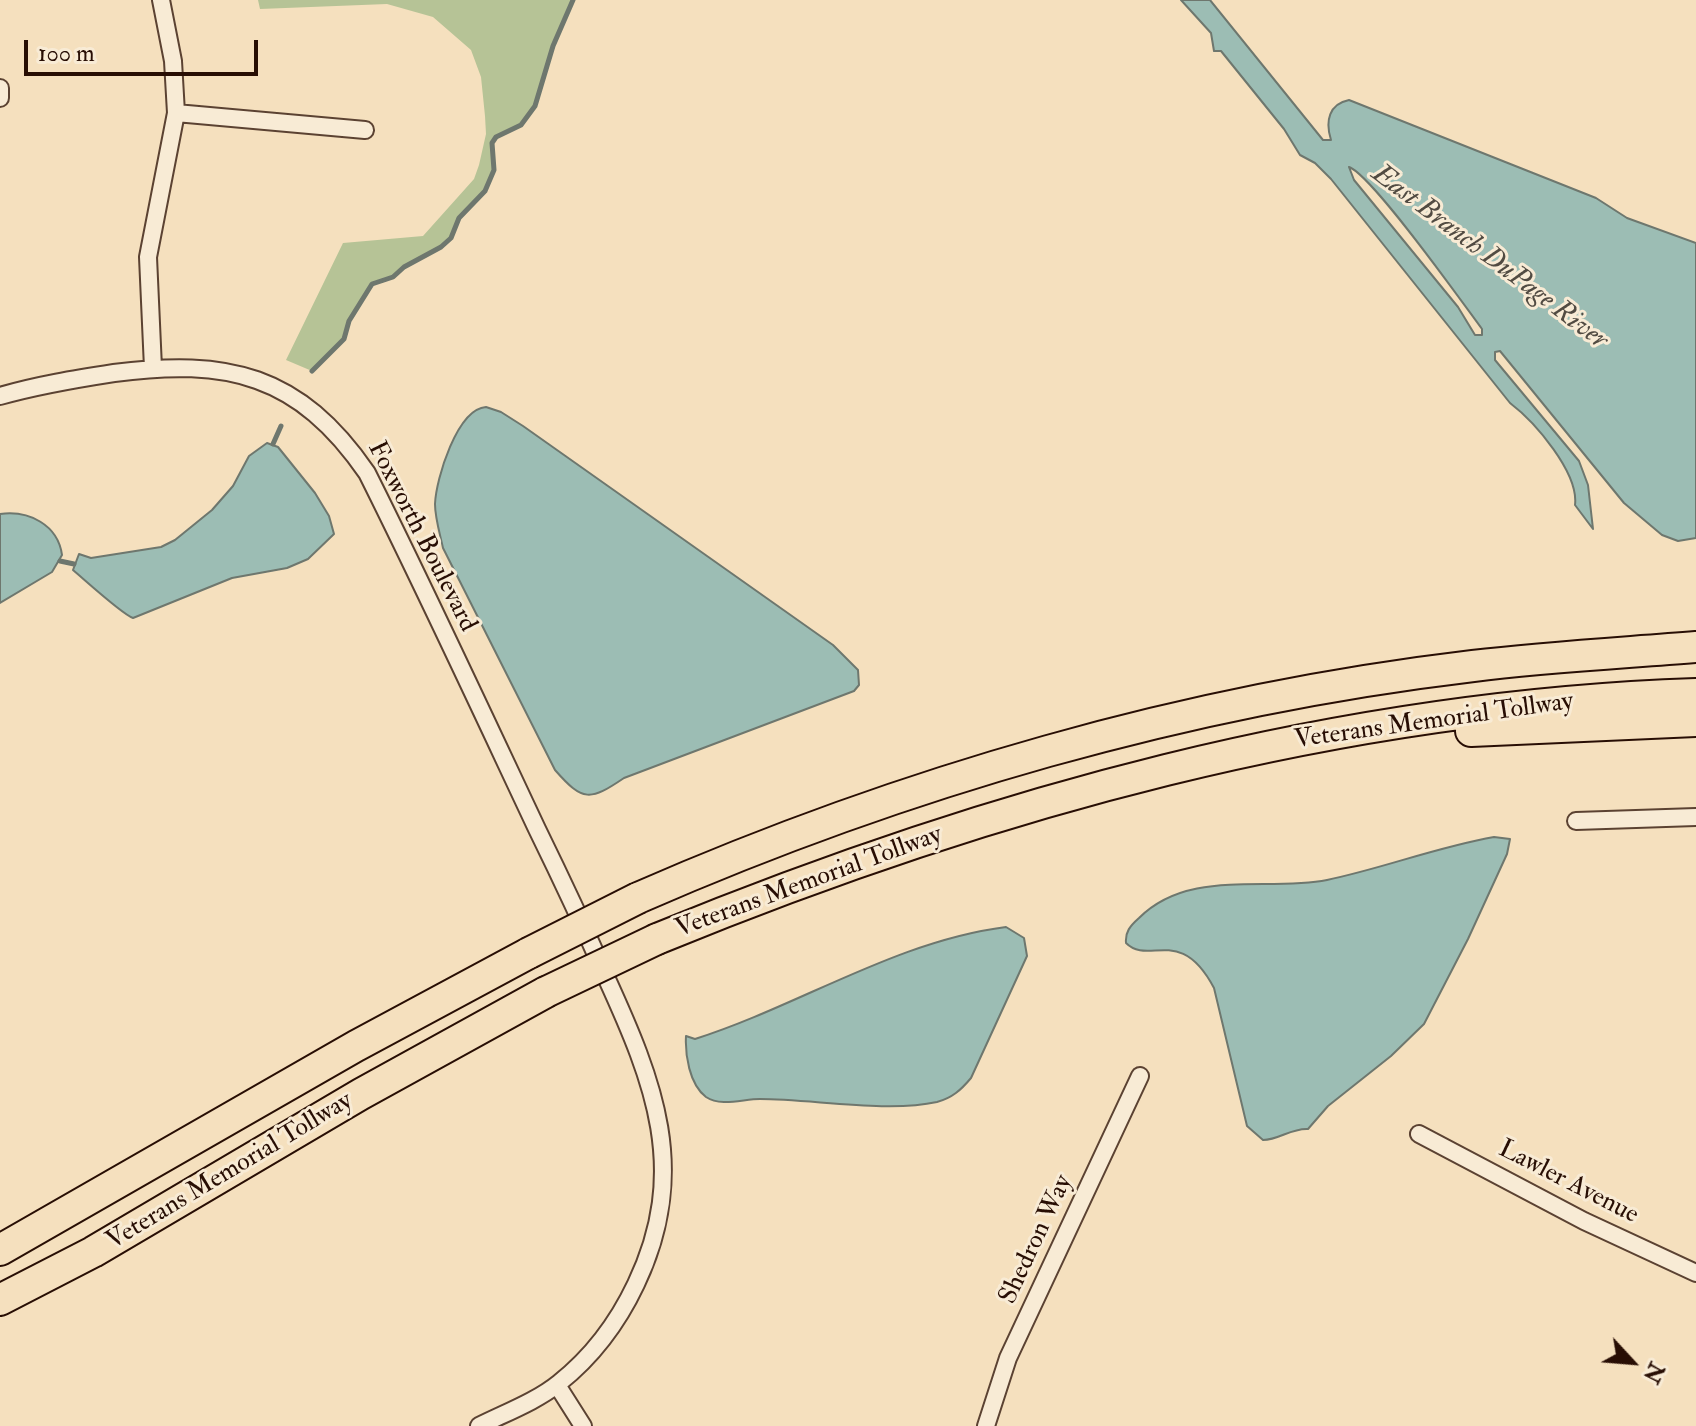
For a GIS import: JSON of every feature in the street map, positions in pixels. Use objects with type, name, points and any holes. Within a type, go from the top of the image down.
[{"type":"highway","points":[[1473,666],[1516,645],[1696,626]]},
{"type":"highway","name":"Veterans Memorial Tollway","points":[[0,1250],[356,1046],[529,953],[638,898],[824,823],[1046,752],[1231,706],[1473,666],[1696,647]]},
{"type":"highway","name":"Veterans Memorial Tollway","points":[[0,1300],[93,1252],[361,1094],[546,992],[657,939],[843,865],[1066,796],[1215,756],[1361,729],[1562,702],[1696,694]]},
{"type":"highway","points":[[1361,729],[1403,733],[1696,721]]},
{"type":"street","points":[[153,368],[148,257],[176,113],[173,61],[161,0]]},
{"type":"street","points":[[0,88],[0,98]]},
{"type":"street","points":[[176,113],[365,130]]},
{"type":"street","name":"Foxworth Boulevard","points":[[0,396],[52,382],[153,368],[211,367],[244,375],[308,408],[351,450],[387,513],[612,989],[653,1089],[662,1139],[662,1199],[648,1258],[628,1301],[587,1359],[557,1385],[479,1426]]},
{"type":"street","points":[[1576,821],[1696,817]]},
{"type":"street","name":"Shedron Way","points":[[986,1426],[1008,1358],[1140,1076]]},
{"type":"street","name":"Lawler Avenue","points":[[1419,1134],[1584,1221],[1696,1273]]},
{"type":"street","points":[[557,1385],[583,1426]]},
{"type":"green space","points":[[258,0],[573,0],[553,46],[535,106],[521,125],[496,137],[492,143],[494,170],[485,191],[459,218],[451,238],[441,247],[404,267],[393,277],[372,285],[349,321],[344,339],[312,371],[286,360],[343,243],[423,236],[474,179],[486,134],[481,77],[471,50],[433,17],[387,4],[260,9]]},
{"type":"water","name":"East Branch DuPage River","points":[[1181,0],[1210,0],[1323,140],[1331,140],[1328,126],[1333,109],[1349,100],[1596,198],[1627,218],[1696,243],[1696,538],[1678,541],[1662,535],[1624,503],[1500,351],[1495,352],[1495,360],[1579,461],[1588,485],[1593,529],[1575,505],[1570,478],[1543,435],[1510,403],[1331,179],[1315,163],[1300,155],[1284,129],[1221,51],[1214,51],[1211,33]],"holes":[[[1349,167],[1360,175],[1417,241],[1482,329],[1482,335],[1475,335],[1458,307],[1354,180]]]},
{"type":"water","points":[[486,407],[501,412],[523,426],[833,645],[858,670],[859,685],[854,691],[624,778],[595,794],[587,795],[573,788],[555,770],[443,548],[439,532],[436,493],[450,447],[466,419]]},
{"type":"water","points":[[267,443],[278,447],[315,493],[329,516],[334,534],[308,559],[287,568],[232,578],[133,618],[73,570],[79,554],[91,558],[161,547],[175,540],[212,510],[233,486],[249,456]]},
{"type":"water","points":[[0,514],[21,514],[40,522],[55,535],[62,555],[52,572],[0,603]]},
{"type":"water","points":[[1494,837],[1510,839],[1507,854],[1424,1024],[1391,1056],[1328,1106],[1308,1129],[1263,1140],[1247,1126],[1214,988],[1189,957],[1166,950],[1135,949],[1126,943],[1129,929],[1139,918],[1159,903],[1181,893],[1204,887],[1327,880]]},
{"type":"water","points":[[1006,927],[1024,938],[1027,956],[971,1078],[947,1098],[937,1102],[896,1106],[760,1099],[725,1102],[706,1097],[692,1077],[687,1060],[686,1036],[695,1039],[734,1025],[926,946],[965,934]]},
{"type":"waterway","points":[[312,371],[344,339],[349,321],[372,284],[393,277],[404,267],[441,247],[451,238],[459,218],[485,191],[494,170],[492,143],[496,137],[521,125],[535,106],[553,46],[573,0]]},
{"type":"waterway","points":[[273,444],[281,426]]},
{"type":"waterway","points":[[60,561],[74,564]]}]
